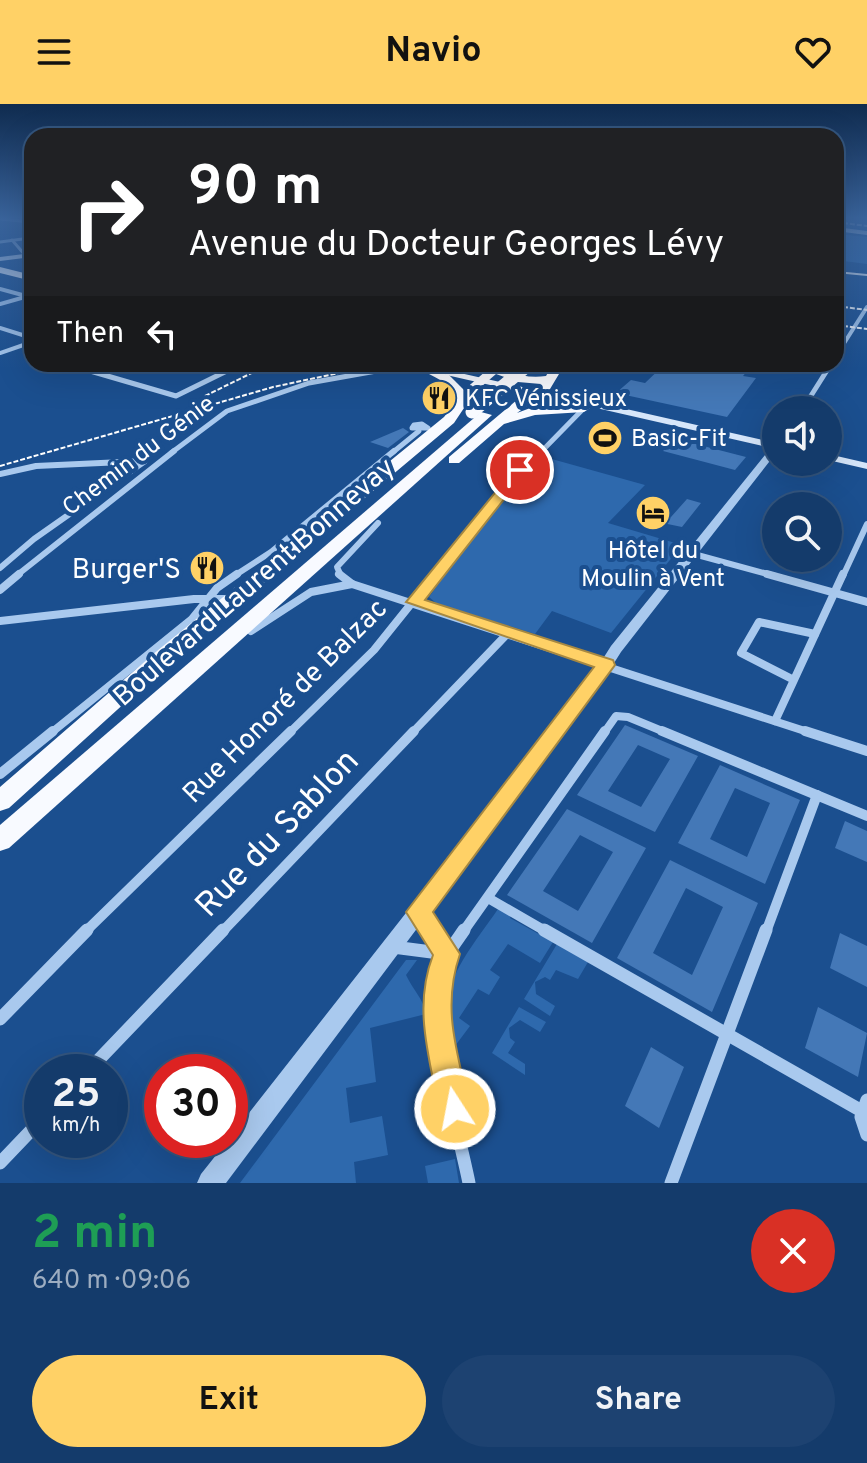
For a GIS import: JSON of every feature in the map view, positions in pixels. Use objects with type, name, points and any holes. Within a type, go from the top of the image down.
[{"type":"highway","points":[[433,372],[457,387],[478,416]]},
{"type":"highway","points":[[478,416],[478,383],[491,372]]},
{"type":"highway","points":[[501,372],[536,381],[551,379]]},
{"type":"highway","name":"Boulevard Laurent Bonnevay","points":[[0,840],[526,372]]},
{"type":"highway","points":[[0,801],[232,599],[478,416],[533,394],[555,372]]},
{"type":"highway","points":[[196,668],[251,631],[378,523],[478,416],[586,406]]},
{"type":"highway","name":"Boulevard Laurent Bonnevay","points":[[0,813],[478,416]]},
{"type":"main road","points":[[0,270],[24,276]]},
{"type":"main road","points":[[433,372],[762,443]]},
{"type":"main road","points":[[435,372],[478,383]]},
{"type":"main road","points":[[842,460],[867,466]]},
{"type":"street","points":[[0,289],[24,295]]},
{"type":"street","points":[[0,304],[24,298]]},
{"type":"street","points":[[844,343],[867,307]]},
{"type":"street","points":[[0,328],[24,337]]},
{"type":"street","points":[[0,353],[24,343]]},
{"type":"street","points":[[93,372],[171,396],[197,388],[226,372]]},
{"type":"street","name":"Chemin du Génie","points":[[0,590],[227,411],[309,383],[369,372]]},
{"type":"street","points":[[811,396],[826,372]]},
{"type":"street","name":"Rue Honoré de Balzac","points":[[0,1019],[93,923],[374,650],[502,491],[586,406]]},
{"type":"street","points":[[0,774],[192,619],[217,588],[271,552],[419,431],[412,427],[478,416]]},
{"type":"street","points":[[0,568],[34,539],[145,461]]},
{"type":"street","points":[[0,474],[36,466],[161,461]]},
{"type":"street","points":[[210,1183],[690,553],[762,463]]},
{"type":"street","points":[[352,584],[339,575],[337,567],[378,523]]},
{"type":"street","points":[[775,721],[867,524]]},
{"type":"street","points":[[690,553],[867,602]]},
{"type":"street","points":[[251,631],[306,591],[330,584],[352,584],[867,751]]},
{"type":"street","points":[[0,621],[209,598],[232,599]]},
{"type":"street","points":[[792,679],[741,653],[759,622],[815,634]]},
{"type":"street","name":"Rue du Sablon","points":[[104,1054],[508,633]]},
{"type":"street","points":[[469,1183],[436,1016],[436,982],[447,954],[616,716],[628,717],[867,816]]},
{"type":"street","points":[[671,1183],[817,795]]},
{"type":"street","points":[[488,898],[728,1034],[864,1105],[867,1135]]},
{"type":"street","points":[[419,912],[447,954]]},
{"type":"street","points":[[392,947],[447,954]]},
{"type":"street","points":[[0,1163],[24,1138]]},
{"type":"shaded area","points":[[541,456],[645,485],[608,523],[682,545],[611,633],[552,611],[535,634],[436,603],[429,597],[505,493]]},
{"type":"shaded area","points":[[498,909],[512,914],[510,918],[553,942],[540,963],[508,944],[490,970],[500,977],[489,995],[478,989],[459,1018],[470,1026],[455,1046],[447,1030],[448,996],[460,966]]},
{"type":"shaded area","points":[[557,944],[588,962],[578,979],[556,970],[550,980],[545,977],[535,982],[536,994],[555,1006],[550,1016],[524,999]]},
{"type":"shaded area","points":[[406,960],[417,960],[406,975],[426,1014],[370,1028],[376,1082],[346,1088],[350,1123],[382,1116],[388,1155],[354,1162],[356,1183],[240,1183]]},
{"type":"shaded area","points":[[519,1007],[546,1022],[540,1032],[520,1020],[509,1028],[510,1038],[515,1042],[508,1053],[525,1064],[525,1075],[492,1053]]},
{"type":"shaded area","points":[[455,1159],[459,1183],[428,1183],[425,1166]]},
{"type":"building","points":[[657,372],[746,372],[743,376],[756,378],[727,417],[616,393],[631,380],[645,383]]},
{"type":"building","points":[[403,428],[409,432],[388,448],[370,442]]},
{"type":"building","points":[[676,439],[746,457],[735,470],[663,451]]},
{"type":"building","name":"Hôtel du Moulin à Vent","points":[[687,499],[701,503],[682,527],[653,521],[640,511],[657,507],[671,517]]},
{"type":"building","points":[[625,725],[698,756],[655,832],[577,795]],"holes":[[[638,745],[670,759],[641,807],[608,791]]]},
{"type":"building","points":[[720,765],[800,800],[765,884],[678,843]],"holes":[[[735,788],[770,803],[747,857],[710,839]]]},
{"type":"building","points":[[567,809],[646,848],[592,943],[507,895]],"holes":[[[580,835],[613,852],[578,911],[543,891]]]},
{"type":"building","points":[[845,821],[867,831],[867,862],[835,848]]},
{"type":"building","points":[[670,860],[758,903],[712,1012],[617,958]],"holes":[[[686,888],[723,907],[692,975],[653,953]]]},
{"type":"building","points":[[840,933],[867,946],[867,987],[830,968]]},
{"type":"building","points":[[818,1007],[867,1033],[858,1077],[805,1048]]},
{"type":"building","points":[[651,1047],[684,1067],[659,1128],[625,1106]]},
{"type":"tram line","points":[[844,273],[867,275]]},
{"type":"railway","points":[[844,307],[867,310]]},
{"type":"railway","points":[[844,326],[867,329]]},
{"type":"railway","points":[[205,396],[254,372]]},
{"type":"railway","points":[[0,466],[273,387],[343,372]]},
{"type":"place","name":"KFC Vénissieux","points":[[439,398]]},
{"type":"place","name":"Basic-Fit","points":[[605,438]]},
{"type":"place","name":"Hôtel du Moulin à Vent","points":[[653,513]]},
{"type":"place","name":"Burger'S","points":[[207,568]]},
{"type":"route","points":[[455,1109],[436,1016],[436,982],[447,954],[419,912],[606,665],[414,602],[520,470]]}]
